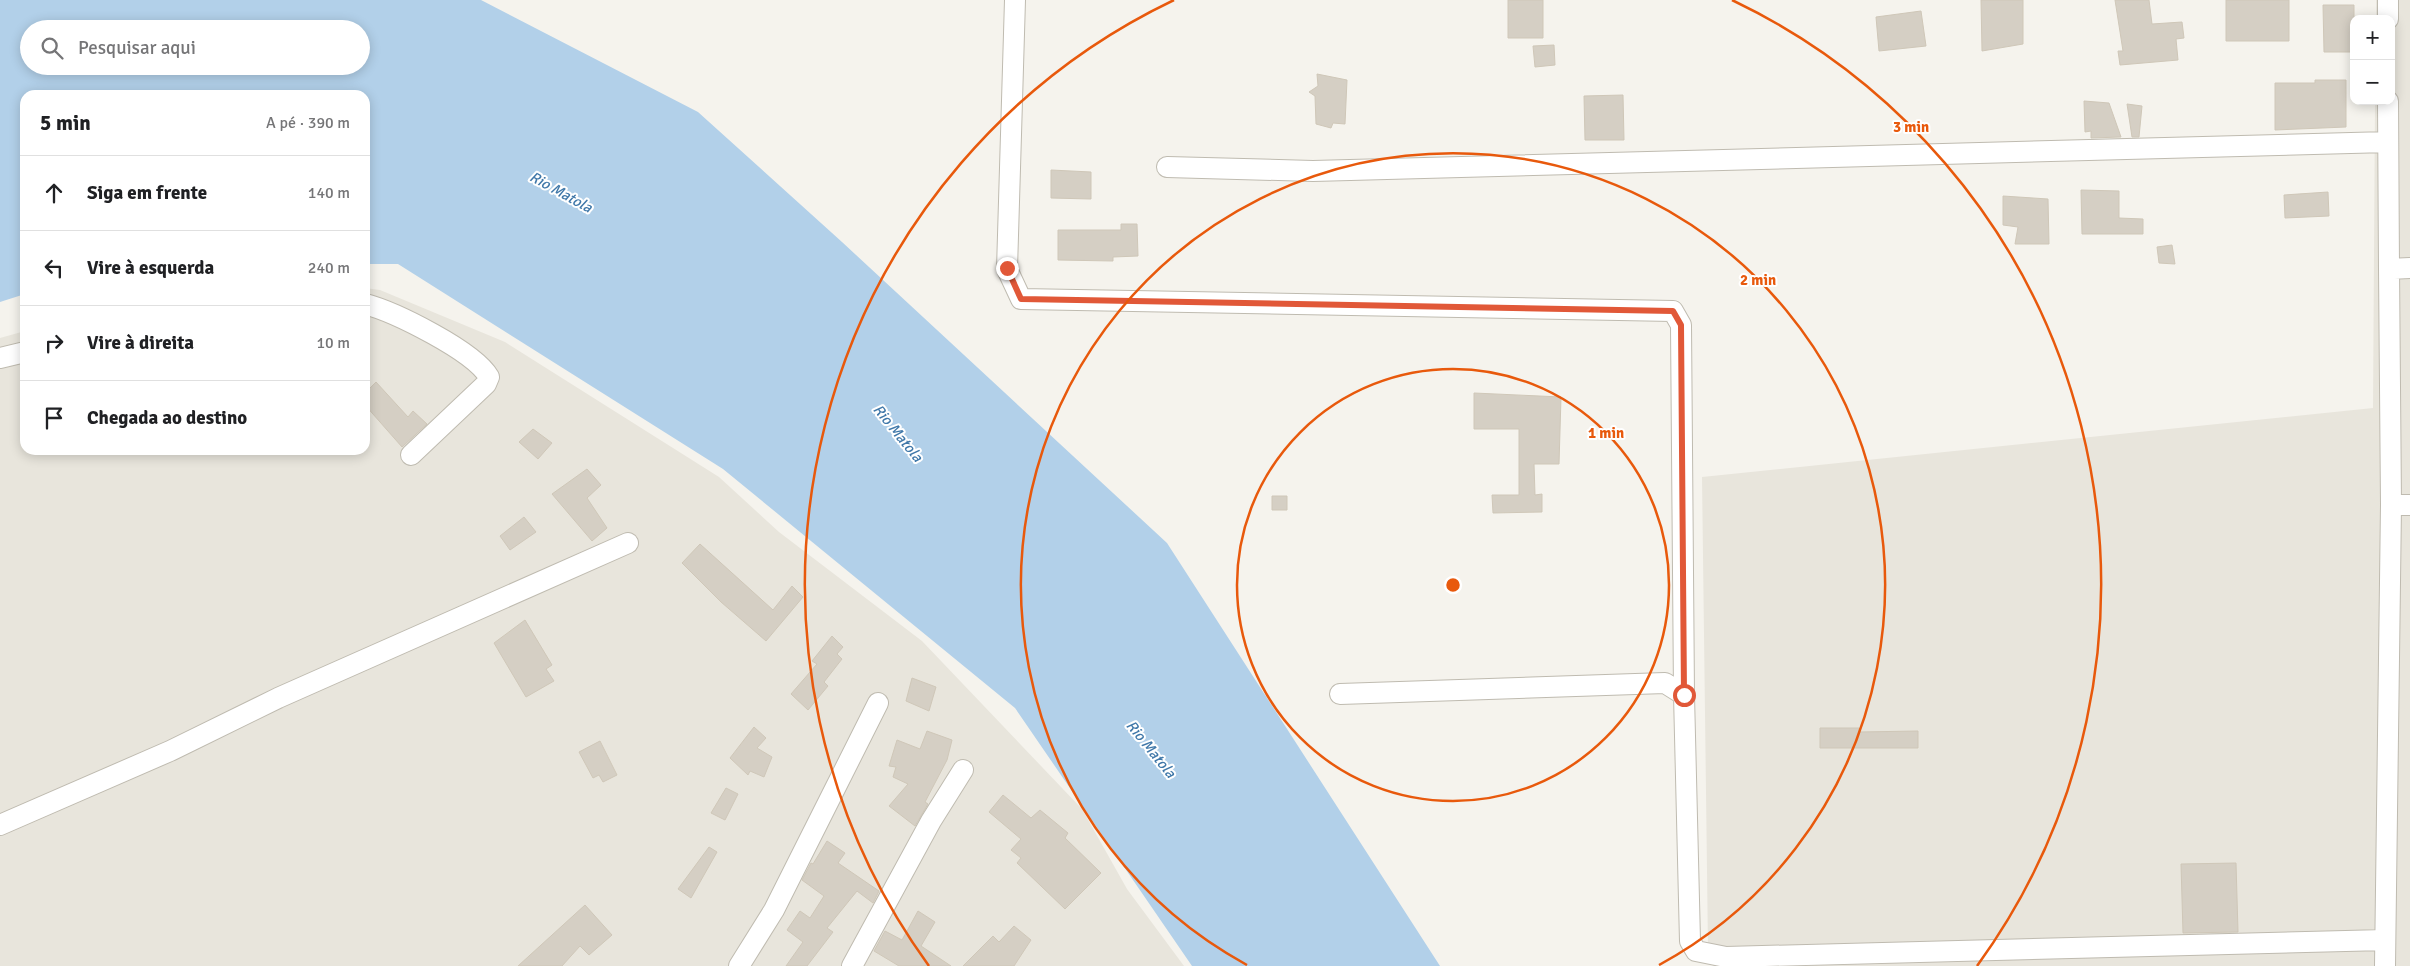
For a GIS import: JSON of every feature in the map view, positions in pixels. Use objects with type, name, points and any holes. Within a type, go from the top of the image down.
[{"type":"street","points":[[1015,0],[1007,268],[1021,299],[1673,311],[1681,325],[1684,695],[1690,941],[1696,951],[1726,956],[2385,940]]},
{"type":"street","points":[[2388,0],[2388,15]]},
{"type":"street","points":[[2385,966],[2401,505],[2389,269],[2388,105]]},
{"type":"street","points":[[1167,168],[1313,171],[2388,142]]},
{"type":"street","points":[[2389,269],[2410,268]]},
{"type":"street","points":[[370,306],[446,341],[465,354],[489,377],[486,384],[411,455]]},
{"type":"street","points":[[0,358],[20,353]]},
{"type":"street","points":[[0,825],[162,754],[278,698],[628,543]]},
{"type":"street","points":[[1340,694],[1665,683],[1684,695]]},
{"type":"street","points":[[739,966],[774,910],[878,703]]},
{"type":"street","points":[[852,966],[931,821],[963,770]]},
{"type":"shaded area","points":[[2376,0],[2410,0],[2410,966],[1713,966],[1708,949],[1702,477],[2373,408],[2375,105],[2395,105],[2395,15],[2376,15]]},
{"type":"shaded area","points":[[370,289],[380,290],[505,342],[719,477],[779,532],[922,641],[1082,809],[1127,889],[1184,966],[0,966],[0,338],[20,332],[20,455],[370,455]]},
{"type":"water","name":"Rio Matola","points":[[0,0],[481,0],[698,112],[842,242],[1167,543],[1440,966],[1192,966],[1015,708],[723,469],[398,264],[370,264],[370,90],[20,90],[20,296],[0,302]]},
{"type":"building","points":[[1508,0],[1543,0],[1543,38],[1508,38]]},
{"type":"building","points":[[1981,0],[2023,0],[2023,44],[1982,51]]},
{"type":"building","points":[[2115,0],[2149,0],[2152,24],[2182,22],[2184,38],[2176,39],[2178,60],[2120,65],[2118,51],[2123,51]]},
{"type":"building","points":[[2226,0],[2289,0],[2289,41],[2226,41]]},
{"type":"building","points":[[2323,5],[2354,5],[2354,15],[2350,15],[2350,52],[2324,52]]},
{"type":"building","points":[[1921,11],[1926,46],[1879,51],[1876,17]]},
{"type":"building","points":[[1554,45],[1555,65],[1535,67],[1533,46]]},
{"type":"building","points":[[1317,74],[1347,80],[1345,124],[1333,123],[1331,128],[1316,124],[1315,96],[1309,92],[1318,86]]},
{"type":"building","points":[[2315,80],[2346,80],[2346,127],[2275,130],[2275,83],[2315,83]]},
{"type":"building","points":[[1623,95],[1624,140],[1585,140],[1584,96]]},
{"type":"building","points":[[2084,101],[2109,103],[2121,137],[2091,138],[2091,131],[2085,132]]},
{"type":"building","points":[[2127,104],[2142,106],[2139,137],[2132,137]]},
{"type":"building","points":[[1051,170],[1091,172],[1091,199],[1051,198]]},
{"type":"building","points":[[2081,190],[2119,191],[2119,218],[2143,219],[2143,234],[2082,234]]},
{"type":"building","points":[[2328,192],[2329,216],[2285,218],[2284,195]]},
{"type":"building","points":[[2003,196],[2048,199],[2049,244],[2015,244],[2018,227],[2003,225]]},
{"type":"building","points":[[1121,224],[1137,224],[1138,256],[1113,257],[1113,261],[1058,260],[1058,230],[1121,230]]},
{"type":"building","points":[[2172,245],[2175,264],[2159,263],[2157,247]]},
{"type":"building","points":[[376,382],[408,417],[413,411],[427,424],[402,447],[370,411],[370,388]]},
{"type":"building","points":[[1474,393],[1561,397],[1559,464],[1534,464],[1535,495],[1542,494],[1542,512],[1493,513],[1492,495],[1519,495],[1519,429],[1474,429]]},
{"type":"building","points":[[533,429],[552,443],[538,459],[519,442]]},
{"type":"building","points":[[587,469],[601,485],[587,498],[607,528],[592,541],[552,494]]},
{"type":"building","points":[[1272,496],[1287,496],[1287,510],[1272,510]]},
{"type":"building","points":[[524,517],[536,532],[510,550],[500,536]]},
{"type":"building","points":[[700,544],[773,610],[792,586],[803,597],[766,641],[721,602],[682,563]]},
{"type":"building","points":[[525,620],[552,665],[546,669],[554,681],[526,697],[494,643]]},
{"type":"building","points":[[832,636],[843,647],[837,654],[842,659],[824,682],[828,686],[808,710],[791,694],[817,664],[812,661]]},
{"type":"building","points":[[912,678],[936,687],[929,711],[906,701]]},
{"type":"building","points":[[754,727],[766,738],[757,748],[772,757],[764,777],[750,771],[748,775],[730,758]]},
{"type":"building","points":[[1820,728],[1859,728],[1859,732],[1918,731],[1918,748],[1820,748]]},
{"type":"building","points":[[927,731],[952,740],[947,760],[925,802],[928,804],[915,826],[889,806],[908,784],[893,777],[896,767],[889,766],[897,740],[920,749]]},
{"type":"building","points":[[600,741],[617,775],[603,782],[599,775],[593,778],[579,752]]},
{"type":"building","points":[[726,788],[738,794],[725,820],[711,813]]},
{"type":"building","points":[[1003,795],[1031,818],[1040,810],[1068,833],[1065,838],[1101,873],[1065,909],[1017,863],[1021,858],[1011,850],[1021,839],[989,812]]},
{"type":"building","points":[[827,841],[845,853],[838,863],[879,891],[873,903],[857,891],[827,928],[833,932],[807,966],[786,966],[803,942],[787,930],[800,911],[810,918],[824,896],[802,880],[811,863],[813,864]]},
{"type":"building","points":[[709,847],[717,852],[691,898],[678,889]]},
{"type":"building","points":[[2236,863],[2238,932],[2183,933],[2181,864]]},
{"type":"building","points":[[585,905],[612,935],[589,955],[580,946],[562,966],[518,966]]},
{"type":"building","points":[[918,911],[935,922],[921,946],[951,966],[899,966],[874,951],[885,931],[902,940]]},
{"type":"building","points":[[1014,926],[1031,940],[1014,966],[963,966],[993,936],[999,942]]},
{"type":"route","points":[[1007,268],[1021,299],[1659,309],[1673,311],[1681,325],[1684,695]]}]
